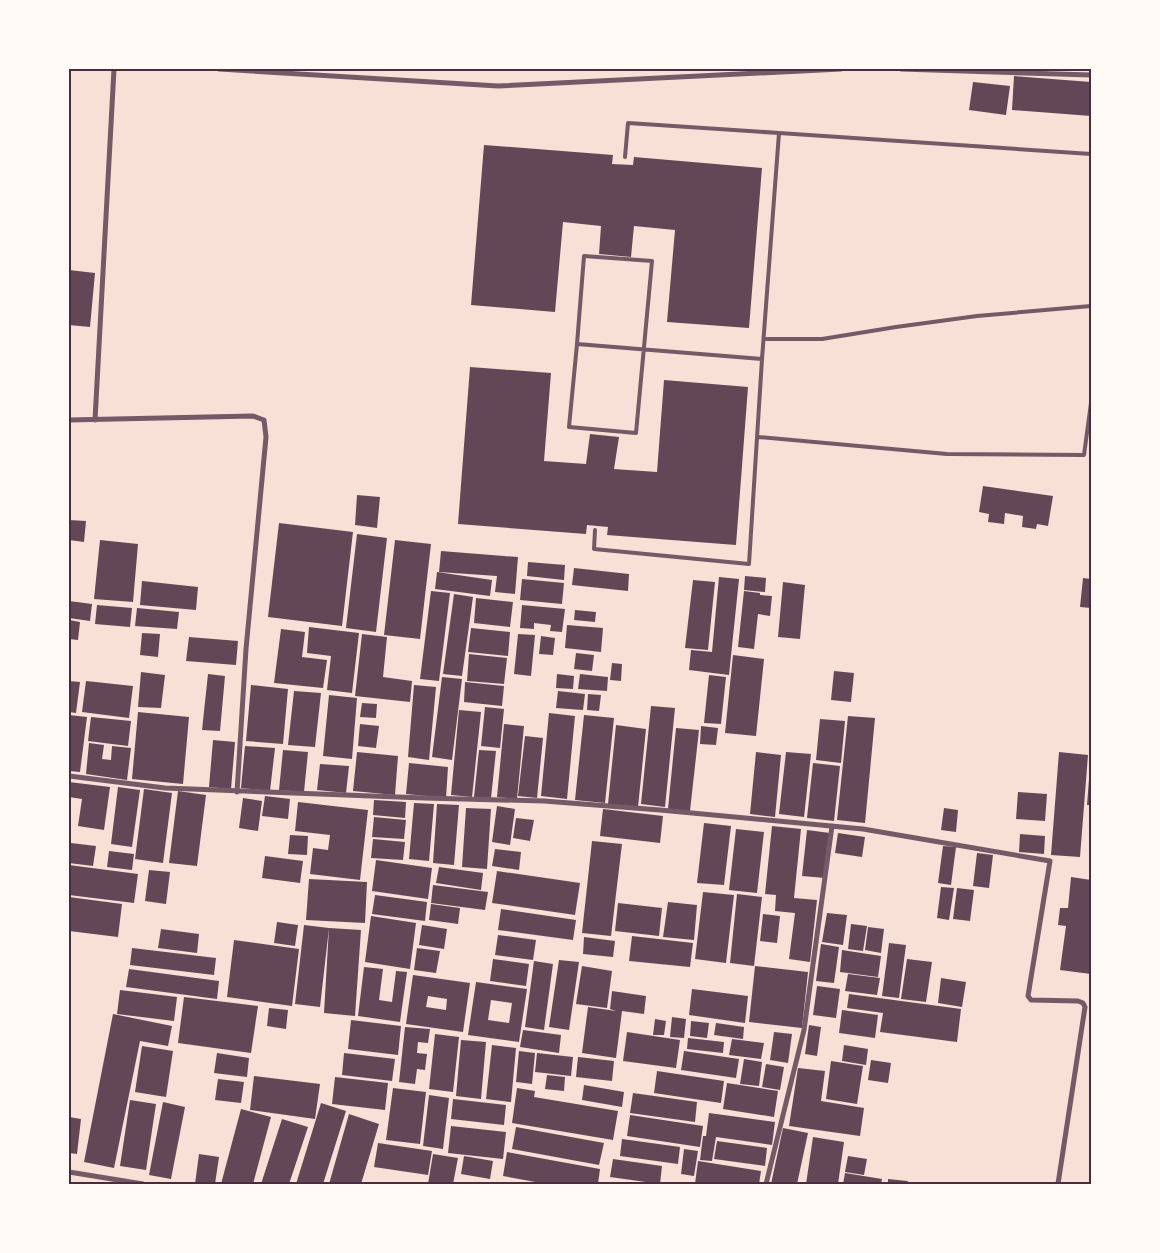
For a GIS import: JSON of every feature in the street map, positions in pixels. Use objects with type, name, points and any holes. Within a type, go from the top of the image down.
[{"type":"street","points":[[95,420],[114,69]]},
{"type":"street","points":[[219,69],[498,86],[841,69]]},
{"type":"street","points":[[902,69],[1091,75]]},
{"type":"street","points":[[69,420],[253,416],[264,420],[266,437],[246,649],[238,792]]},
{"type":"street","points":[[69,776],[165,788],[238,792],[544,800],[863,829],[1050,861],[1028,996],[1031,1000],[1078,1001],[1085,1006],[1058,1184]]},
{"type":"street","points":[[766,1184],[804,1030],[832,826]]},
{"type":"street","points":[[69,1172],[143,1184]]},
{"type":"lane","points":[[625,157],[628,122],[1091,154]]},
{"type":"lane","points":[[595,530],[594,549],[749,564],[779,133]]},
{"type":"lane","points":[[584,256],[652,261],[636,433],[569,427],[577,344],[584,256]]},
{"type":"lane","points":[[764,339],[822,339],[976,316],[1091,306]]},
{"type":"lane","points":[[577,344],[762,359]]},
{"type":"lane","points":[[758,437],[946,454],[1084,455],[1091,404]]},
{"type":"building","points":[[1014,76],[1091,82],[1091,116],[1012,110]]},
{"type":"building","points":[[973,82],[1010,86],[1006,115],[969,110]]},
{"type":"building","points":[[484,145],[613,155],[612,164],[633,165],[634,157],[762,168],[749,328],[667,322],[675,230],[634,226],[631,257],[599,254],[601,226],[563,222],[555,312],[471,305]]},
{"type":"building","points":[[69,270],[95,273],[90,327],[69,325]]},
{"type":"building","points":[[470,367],[551,373],[544,461],[586,464],[590,434],[619,437],[614,469],[657,472],[664,380],[748,387],[736,545],[607,535],[608,527],[587,525],[586,534],[458,524]]},
{"type":"building","points":[[983,486],[1053,496],[1048,526],[1037,524],[1036,529],[1022,527],[1023,516],[1005,513],[1004,524],[988,522],[989,514],[979,512]]},
{"type":"building","points":[[357,495],[380,497],[377,528],[355,525]]},
{"type":"building","points":[[69,520],[86,521],[84,542],[69,540]]},
{"type":"building","points":[[279,523],[353,532],[342,626],[268,617]]},
{"type":"building","points":[[357,534],[387,538],[376,632],[346,628]]},
{"type":"building","points":[[100,540],[138,544],[133,602],[94,599]]},
{"type":"building","points":[[395,540],[431,544],[420,639],[384,635]]},
{"type":"building","points":[[441,551],[518,557],[515,594],[495,592],[497,576],[439,572]]},
{"type":"building","points":[[528,562],[565,565],[564,580],[527,576]]},
{"type":"building","points":[[574,568],[629,574],[628,591],[572,585]]},
{"type":"building","points":[[437,572],[492,580],[490,596],[435,589]]},
{"type":"building","points":[[745,576],[766,578],[765,592],[744,590]]},
{"type":"building","points":[[719,577],[739,579],[729,675],[689,670],[691,650],[712,652]]},
{"type":"building","points":[[1083,578],[1091,579],[1091,608],[1080,607]]},
{"type":"building","points":[[522,579],[564,583],[562,604],[520,600]]},
{"type":"building","points":[[693,580],[715,582],[708,650],[685,648]]},
{"type":"building","points":[[142,581],[198,587],[196,610],[140,605]]},
{"type":"building","points":[[783,582],[805,585],[800,639],[778,637]]},
{"type":"building","points":[[431,591],[450,593],[439,681],[420,679]]},
{"type":"building","points":[[744,591],[772,596],[770,616],[758,614],[754,649],[738,647]]},
{"type":"building","points":[[454,594],[473,597],[462,676],[443,674]]},
{"type":"building","points":[[476,598],[513,602],[510,627],[474,623]]},
{"type":"building","points":[[69,601],[92,604],[90,621],[69,618]]},
{"type":"building","points":[[97,605],[132,608],[130,627],[95,624]]},
{"type":"building","points":[[522,605],[565,609],[562,632],[550,631],[551,625],[534,623],[534,629],[520,628]]},
{"type":"building","points":[[137,608],[179,612],[177,629],[135,626]]},
{"type":"building","points":[[575,610],[596,612],[595,622],[574,620]]},
{"type":"building","points":[[69,620],[80,622],[78,640],[69,639]]},
{"type":"building","points":[[567,625],[603,628],[601,652],[565,648]]},
{"type":"building","points":[[309,627],[359,633],[352,693],[327,690],[331,656],[307,653]]},
{"type":"building","points":[[471,628],[510,632],[508,656],[468,652]]},
{"type":"building","points":[[281,629],[305,632],[302,657],[327,660],[323,688],[274,683]]},
{"type":"building","points":[[142,633],[160,634],[158,657],[140,655]]},
{"type":"building","points":[[362,634],[387,637],[383,677],[412,681],[410,702],[355,696]]},
{"type":"building","points":[[518,634],[535,635],[531,676],[514,674]]},
{"type":"building","points":[[541,636],[555,638],[553,655],[539,654]]},
{"type":"building","points":[[189,637],[238,641],[236,665],[186,661]]},
{"type":"building","points":[[576,653],[594,655],[592,671],[574,669]]},
{"type":"building","points":[[469,654],[507,658],[504,684],[467,681]]},
{"type":"building","points":[[733,655],[764,659],[756,736],[725,733]]},
{"type":"building","points":[[612,663],[622,664],[621,681],[610,680]]},
{"type":"building","points":[[834,671],[854,673],[851,702],[831,700]]},
{"type":"building","points":[[141,672],[165,675],[161,708],[138,707]]},
{"type":"building","points":[[208,674],[225,676],[220,731],[202,730]]},
{"type":"building","points":[[557,674],[574,676],[573,689],[556,688]]},
{"type":"building","points":[[580,674],[608,677],[607,691],[578,689]]},
{"type":"building","points":[[709,675],[726,677],[721,724],[704,723]]},
{"type":"building","points":[[442,677],[462,679],[452,760],[432,757]]},
{"type":"building","points":[[69,681],[80,682],[76,713],[69,712]]},
{"type":"building","points":[[86,681],[133,686],[129,718],[82,712]]},
{"type":"building","points":[[465,682],[504,686],[502,706],[464,702]]},
{"type":"building","points":[[251,685],[288,689],[283,744],[246,741]]},
{"type":"building","points":[[414,685],[436,687],[429,760],[408,757]]},
{"type":"building","points":[[294,691],[321,693],[315,747],[288,745]]},
{"type":"building","points":[[558,691],[585,694],[583,710],[556,708]]},
{"type":"building","points":[[588,694],[601,695],[599,711],[587,710]]},
{"type":"building","points":[[329,695],[357,698],[352,759],[323,756]]},
{"type":"building","points":[[362,703],[377,704],[376,718],[360,717]]},
{"type":"building","points":[[651,706],[675,708],[665,807],[641,804]]},
{"type":"building","points":[[485,707],[504,709],[500,748],[481,746]]},
{"type":"building","points":[[459,710],[481,712],[472,797],[451,795]]},
{"type":"building","points":[[138,712],[189,717],[183,784],[132,779]]},
{"type":"building","points":[[549,713],[575,716],[567,799],[541,796]]},
{"type":"building","points":[[69,715],[87,717],[80,772],[69,771]]},
{"type":"building","points":[[584,715],[614,718],[605,803],[575,800]]},
{"type":"building","points":[[848,716],[875,718],[865,823],[837,820]]},
{"type":"building","points":[[91,717],[131,721],[128,746],[88,741]]},
{"type":"building","points":[[820,719],[845,721],[841,763],[816,760]]},
{"type":"building","points":[[360,724],[379,726],[376,748],[358,746]]},
{"type":"building","points":[[504,724],[524,726],[517,799],[497,797]]},
{"type":"building","points":[[616,725],[646,729],[638,807],[608,804]]},
{"type":"building","points":[[701,726],[718,728],[716,745],[700,744]]},
{"type":"building","points":[[676,728],[699,730],[690,811],[668,809]]},
{"type":"building","points":[[525,736],[543,738],[537,798],[518,796]]},
{"type":"building","points":[[213,740],[235,742],[231,789],[209,787]]},
{"type":"building","points":[[89,743],[104,745],[102,759],[111,760],[112,746],[131,748],[127,780],[86,774]]},
{"type":"building","points":[[245,746],[275,748],[270,791],[241,788]]},
{"type":"building","points":[[283,750],[308,752],[304,792],[279,790]]},
{"type":"building","points":[[479,750],[496,751],[491,798],[474,797]]},
{"type":"building","points":[[357,752],[398,756],[395,795],[353,791]]},
{"type":"building","points":[[756,752],[781,755],[775,817],[750,814]]},
{"type":"building","points":[[786,752],[811,754],[804,817],[779,814]]},
{"type":"building","points":[[1059,752],[1088,755],[1080,857],[1051,855]]},
{"type":"building","points":[[409,763],[448,767],[446,798],[406,794]]},
{"type":"building","points":[[813,763],[840,766],[834,821],[807,818]]},
{"type":"building","points":[[320,764],[349,766],[346,793],[317,790]]},
{"type":"building","points":[[1090,766],[1091,805],[1087,805]]},
{"type":"building","points":[[69,782],[110,787],[104,830],[78,826],[82,799],[69,797]]},
{"type":"building","points":[[118,787],[140,790],[132,847],[111,844]]},
{"type":"building","points":[[144,789],[172,793],[163,863],[135,859]]},
{"type":"building","points":[[178,791],[206,795],[197,866],[169,863]]},
{"type":"building","points":[[1018,792],[1047,794],[1045,821],[1016,819]]},
{"type":"building","points":[[265,796],[290,799],[288,819],[262,816]]},
{"type":"building","points":[[243,798],[262,801],[258,831],[239,828]]},
{"type":"building","points":[[374,800],[406,802],[405,818],[373,815]]},
{"type":"building","points":[[298,802],[368,810],[360,880],[310,874],[313,848],[328,850],[330,835],[295,831]]},
{"type":"building","points":[[414,803],[434,804],[429,861],[409,859]]},
{"type":"building","points":[[437,804],[459,805],[454,865],[433,863]]},
{"type":"building","points":[[497,806],[515,809],[510,845],[492,842]]},
{"type":"building","points":[[466,808],[491,809],[487,869],[462,867]]},
{"type":"building","points":[[944,808],[958,810],[956,832],[941,830]]},
{"type":"building","points":[[603,809],[663,816],[660,843],[600,836]]},
{"type":"building","points":[[374,817],[406,820],[404,839],[372,837]]},
{"type":"building","points":[[516,818],[534,820],[530,841],[513,838]]},
{"type":"building","points":[[704,823],[731,826],[724,885],[697,883]]},
{"type":"building","points":[[772,826],[801,829],[794,898],[817,900],[810,962],[789,959],[795,913],[775,911],[776,895],[765,894]]},
{"type":"building","points":[[736,829],[764,832],[757,893],[729,890]]},
{"type":"building","points":[[807,830],[830,833],[825,878],[802,876]]},
{"type":"building","points":[[838,833],[865,837],[862,857],[835,853]]},
{"type":"building","points":[[1020,834],[1045,836],[1044,854],[1019,852]]},
{"type":"building","points":[[290,835],[308,836],[307,855],[288,854]]},
{"type":"building","points":[[373,839],[405,842],[403,860],[371,858]]},
{"type":"building","points":[[592,841],[622,844],[611,936],[582,933]]},
{"type":"building","points":[[71,843],[96,846],[93,866],[69,863]]},
{"type":"building","points":[[943,846],[956,847],[951,885],[938,883]]},
{"type":"building","points":[[495,849],[521,852],[519,870],[492,866]]},
{"type":"building","points":[[109,851],[134,854],[132,870],[107,867]]},
{"type":"building","points":[[977,853],[993,855],[989,888],[973,886]]},
{"type":"building","points":[[265,856],[303,861],[300,883],[262,878]]},
{"type":"building","points":[[376,860],[432,868],[428,899],[372,891]]},
{"type":"building","points":[[69,865],[138,874],[134,903],[69,895]]},
{"type":"building","points":[[439,867],[483,873],[481,890],[436,883]]},
{"type":"building","points":[[149,870],[170,872],[166,904],[145,901]]},
{"type":"building","points":[[497,871],[580,883],[575,915],[492,903]]},
{"type":"building","points":[[1071,877],[1091,880],[1091,974],[1060,970],[1066,926],[1058,925],[1060,908],[1068,908]]},
{"type":"building","points":[[309,879],[367,882],[365,923],[306,920]]},
{"type":"building","points":[[433,885],[488,892],[485,910],[431,903]]},
{"type":"building","points":[[941,887],[954,888],[949,920],[937,918]]},
{"type":"building","points":[[957,888],[974,890],[970,921],[953,919]]},
{"type":"building","points":[[703,892],[734,895],[726,963],[695,959]]},
{"type":"building","points":[[737,894],[762,897],[754,966],[730,963]]},
{"type":"building","points":[[375,895],[427,902],[425,921],[372,914]]},
{"type":"building","points":[[69,897],[122,904],[118,937],[69,931]]},
{"type":"building","points":[[668,902],[697,905],[694,940],[663,937]]},
{"type":"building","points":[[618,903],[662,908],[659,936],[615,931]]},
{"type":"building","points":[[431,904],[460,908],[458,924],[429,920]]},
{"type":"building","points":[[501,909],[576,920],[573,940],[498,930]]},
{"type":"building","points":[[827,913],[847,915],[843,945],[822,942]]},
{"type":"building","points":[[763,914],[780,916],[777,943],[760,941]]},
{"type":"building","points":[[371,916],[416,923],[410,969],[365,962]]},
{"type":"building","points":[[277,922],[298,925],[295,946],[274,943]]},
{"type":"building","points":[[851,924],[867,926],[863,951],[848,949]]},
{"type":"building","points":[[304,925],[329,928],[320,1007],[295,1004]]},
{"type":"building","points":[[422,925],[447,929],[444,949],[419,945]]},
{"type":"building","points":[[868,927],[884,929],[881,953],[865,950]]},
{"type":"building","points":[[329,928],[361,930],[355,1016],[324,1013]]},
{"type":"building","points":[[161,929],[199,934],[197,953],[158,948]]},
{"type":"building","points":[[498,935],[536,940],[533,960],[495,955]]},
{"type":"building","points":[[632,936],[693,943],[690,967],[629,961]]},
{"type":"building","points":[[584,937],[615,941],[613,957],[583,954]]},
{"type":"building","points":[[234,940],[299,949],[292,1006],[227,997]]},
{"type":"building","points":[[889,943],[906,945],[899,998],[882,996]]},
{"type":"building","points":[[821,944],[839,947],[834,983],[816,981]]},
{"type":"building","points":[[132,948],[216,958],[214,975],[130,965]]},
{"type":"building","points":[[417,948],[440,951],[436,973],[414,970]]},
{"type":"building","points":[[842,950],[881,956],[878,977],[840,972]]},
{"type":"building","points":[[493,959],[529,964],[526,986],[490,981]]},
{"type":"building","points":[[907,959],[932,962],[926,1002],[901,999]]},
{"type":"building","points":[[559,960],[579,962],[569,1030],[549,1027]]},
{"type":"building","points":[[534,961],[553,964],[544,1030],[525,1027]]},
{"type":"building","points":[[582,966],[612,971],[607,1008],[576,1004]]},
{"type":"building","points":[[755,966],[808,972],[802,1028],[749,1022]]},
{"type":"building","points":[[364,967],[383,969],[379,1000],[392,1002],[396,971],[407,972],[400,1022],[358,1016]]},
{"type":"building","points":[[129,969],[219,981],[217,999],[126,987]]},
{"type":"building","points":[[848,974],[880,978],[877,995],[845,991]]},
{"type":"building","points":[[413,975],[470,983],[463,1032],[406,1024]],"holes":[[[428,996],[447,999],[446,1010],[426,1007]]]},
{"type":"building","points":[[941,978],[966,982],[962,1007],[938,1003]]},
{"type":"building","points":[[476,982],[527,989],[519,1042],[468,1035]],"holes":[[[491,1000],[512,1003],[509,1023],[488,1020]]]},
{"type":"building","points":[[817,986],[840,989],[836,1018],[813,1015]]},
{"type":"building","points":[[692,989],[748,996],[745,1023],[689,1015]]},
{"type":"building","points":[[120,990],[177,997],[174,1021],[117,1014]]},
{"type":"building","points":[[612,991],[646,996],[644,1014],[622,1011],[616,1058],[582,1053],[588,1007],[616,1011],[610,1009]]},
{"type":"building","points":[[849,994],[961,1009],[957,1042],[880,1032],[883,1013],[847,1008]]},
{"type":"building","points":[[184,997],[258,1006],[251,1053],[178,1043]]},
{"type":"building","points":[[269,1008],[288,1010],[286,1029],[267,1026]]},
{"type":"building","points":[[842,1010],[878,1015],[875,1038],[839,1033]]},
{"type":"building","points":[[113,1014],[172,1026],[168,1046],[140,1041],[114,1168],[84,1162]]},
{"type":"building","points":[[672,1017],[686,1019],[684,1038],[670,1037]]},
{"type":"building","points":[[655,1019],[666,1021],[664,1035],[653,1035]]},
{"type":"building","points":[[351,1020],[401,1026],[398,1055],[348,1049]]},
{"type":"building","points":[[691,1021],[709,1023],[707,1038],[690,1036]]},
{"type":"building","points":[[716,1023],[744,1027],[743,1039],[714,1035]]},
{"type":"building","points":[[809,1025],[821,1027],[817,1056],[805,1054]]},
{"type":"building","points":[[405,1027],[430,1029],[428,1043],[418,1042],[417,1053],[427,1054],[425,1070],[417,1069],[415,1084],[399,1082]]},
{"type":"building","points":[[523,1030],[561,1035],[559,1053],[520,1047]]},
{"type":"building","points":[[627,1032],[680,1040],[676,1068],[623,1061]]},
{"type":"building","points":[[774,1032],[792,1034],[788,1063],[770,1060]]},
{"type":"building","points":[[435,1034],[459,1037],[453,1092],[429,1089]]},
{"type":"building","points":[[688,1038],[724,1042],[723,1053],[687,1049]]},
{"type":"building","points":[[732,1039],[764,1043],[761,1059],[729,1055]]},
{"type":"building","points":[[461,1040],[486,1042],[481,1099],[456,1096]]},
{"type":"building","points":[[492,1045],[516,1048],[511,1102],[486,1099]]},
{"type":"building","points":[[844,1045],[868,1049],[866,1065],[842,1061]]},
{"type":"building","points":[[142,1046],[173,1051],[166,1097],[135,1092]]},
{"type":"building","points":[[519,1051],[535,1053],[532,1084],[516,1082]]},
{"type":"building","points":[[684,1051],[739,1059],[736,1078],[681,1070]]},
{"type":"building","points":[[217,1053],[249,1058],[247,1077],[214,1073]]},
{"type":"building","points":[[344,1053],[395,1059],[392,1081],[342,1075]]},
{"type":"building","points":[[537,1053],[573,1057],[571,1076],[535,1072]]},
{"type":"building","points":[[578,1057],[614,1061],[612,1081],[576,1077]]},
{"type":"building","points":[[744,1059],[762,1062],[759,1086],[740,1084]]},
{"type":"building","points":[[871,1060],[891,1063],[888,1083],[868,1080]]},
{"type":"building","points":[[831,1061],[863,1066],[857,1104],[826,1099]]},
{"type":"building","points":[[766,1064],[784,1067],[780,1090],[762,1087]]},
{"type":"building","points":[[798,1068],[825,1071],[821,1101],[864,1108],[860,1136],[789,1126]]},
{"type":"building","points":[[657,1071],[724,1081],[721,1103],[654,1093]]},
{"type":"building","points":[[547,1075],[565,1077],[564,1091],[545,1089]]},
{"type":"building","points":[[254,1076],[320,1084],[315,1119],[250,1110]]},
{"type":"building","points":[[335,1077],[388,1083],[385,1110],[332,1104]]},
{"type":"building","points":[[218,1079],[244,1082],[241,1103],[215,1100]]},
{"type":"building","points":[[727,1083],[778,1091],[774,1117],[723,1109]]},
{"type":"building","points":[[584,1085],[624,1092],[622,1107],[582,1100]]},
{"type":"building","points":[[393,1088],[426,1092],[420,1144],[386,1140]]},
{"type":"building","points":[[517,1088],[535,1091],[534,1097],[618,1111],[613,1140],[512,1123]]},
{"type":"building","points":[[633,1093],[697,1102],[695,1122],[630,1113]]},
{"type":"building","points":[[429,1095],[449,1098],[443,1149],[423,1146]]},
{"type":"building","points":[[453,1099],[506,1105],[504,1125],[451,1119]]},
{"type":"building","points":[[130,1100],[156,1104],[146,1170],[120,1166]]},
{"type":"building","points":[[163,1102],[185,1107],[171,1179],[149,1175]]},
{"type":"building","points":[[321,1103],[346,1111],[323,1184],[296,1184]]},
{"type":"building","points":[[241,1109],[271,1117],[253,1184],[221,1184]]},
{"type":"building","points":[[709,1113],[775,1122],[772,1145],[716,1137],[712,1161],[700,1160],[703,1136],[706,1136]]},
{"type":"building","points":[[349,1114],[379,1124],[361,1184],[329,1184]]},
{"type":"building","points":[[630,1115],[703,1126],[700,1147],[627,1136]]},
{"type":"building","points":[[69,1117],[81,1119],[77,1154],[69,1153]]},
{"type":"building","points":[[282,1119],[308,1127],[289,1184],[261,1184]]},
{"type":"building","points":[[451,1126],[506,1132],[503,1159],[448,1153]]},
{"type":"building","points":[[516,1127],[604,1143],[599,1165],[512,1149]]},
{"type":"building","points":[[783,1128],[808,1133],[797,1184],[771,1184]]},
{"type":"building","points":[[813,1137],[844,1142],[838,1184],[806,1184]]},
{"type":"building","points":[[622,1139],[680,1147],[678,1164],[620,1156]]},
{"type":"building","points":[[717,1141],[767,1148],[765,1166],[714,1159]]},
{"type":"building","points":[[378,1143],[432,1151],[428,1175],[374,1167]]},
{"type":"building","points":[[684,1149],[698,1151],[694,1176],[681,1174]]},
{"type":"building","points":[[507,1152],[600,1169],[598,1184],[546,1184],[503,1176]]},
{"type":"building","points":[[199,1154],[219,1157],[215,1184],[195,1184]]},
{"type":"building","points":[[433,1154],[458,1158],[453,1184],[428,1184]]},
{"type":"building","points":[[464,1156],[493,1161],[490,1179],[461,1174]]},
{"type":"building","points":[[848,1156],[867,1159],[864,1175],[845,1172]]},
{"type":"building","points":[[613,1159],[662,1166],[660,1184],[610,1177]]},
{"type":"building","points":[[698,1161],[761,1171],[759,1184],[695,1184]]},
{"type":"building","points":[[845,1173],[882,1179],[881,1184],[843,1184]]},
{"type":"building","points":[[888,1179],[908,1181],[907,1184],[888,1184]]}]
